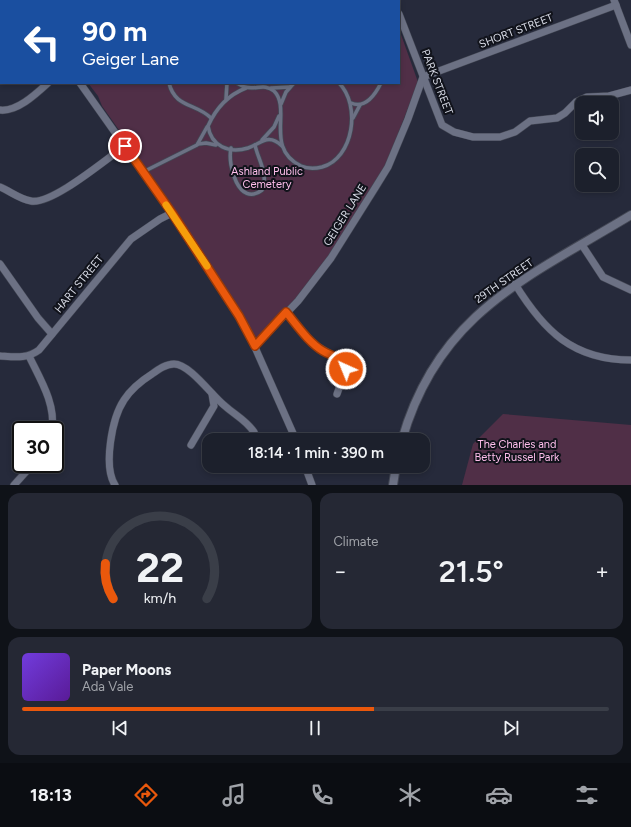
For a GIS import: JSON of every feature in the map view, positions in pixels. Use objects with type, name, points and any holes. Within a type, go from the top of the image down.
[{"type":"street","points":[[615,3],[631,45]]},
{"type":"street","name":"SHORT STREET","points":[[423,77],[615,3]]},
{"type":"street","name":"PARK STREET","points":[[400,17],[443,127],[454,132],[480,138],[508,136],[530,121],[557,118],[565,114],[576,102],[586,97],[609,96],[631,90]]},
{"type":"street","name":"GEIGER LANE","points":[[255,346],[298,301],[331,258],[388,167],[408,119],[423,77]]},
{"type":"street","points":[[0,110],[10,110],[20,105],[47,84]]},
{"type":"street","points":[[81,84],[172,213],[239,316],[255,346],[293,433]]},
{"type":"street","points":[[0,187],[32,201],[45,198],[74,182],[125,146]]},
{"type":"street","name":"HART STREET","points":[[29,356],[39,350],[131,239],[160,219],[172,213]]},
{"type":"street","name":"29TH STREET","points":[[404,433],[410,414],[423,384],[448,346],[465,325],[485,307],[515,284],[631,215]]},
{"type":"street","points":[[582,245],[603,277],[631,290]]},
{"type":"street","points":[[0,264],[38,318],[52,334]]},
{"type":"street","points":[[515,284],[538,317],[552,332],[571,346],[596,357],[631,360]]},
{"type":"street","points":[[286,312],[313,344],[344,362],[346,369],[337,394]]},
{"type":"street","points":[[0,356],[20,358],[29,356],[44,386],[52,410],[52,421]]},
{"type":"street","points":[[115,485],[111,477],[109,463],[111,440],[117,411],[130,391],[166,365],[176,364],[196,377],[224,406],[248,423],[254,432]]},
{"type":"street","points":[[191,445],[214,406],[212,394]]},
{"type":"street","points":[[14,485],[25,473]]},
{"type":"street","points":[[308,473],[312,485]]},
{"type":"street","points":[[393,485],[395,473]]},
{"type":"lane","points":[[169,84],[172,92],[178,100],[200,109],[211,118]]},
{"type":"lane","points":[[226,99],[227,84]]},
{"type":"lane","points":[[239,84],[246,88]]},
{"type":"lane","points":[[282,146],[281,105],[293,84]]},
{"type":"lane","points":[[340,84],[344,88],[351,104],[352,119]]},
{"type":"lane","points":[[351,104],[360,105],[365,103],[374,94],[380,84]]},
{"type":"lane","points":[[197,145],[211,118],[226,99],[237,91],[261,86],[280,89],[290,87]]},
{"type":"lane","points":[[269,88],[278,96],[281,105]]},
{"type":"lane","points":[[262,140],[274,140],[282,146],[292,161],[303,167],[315,168],[327,165],[338,158],[345,147],[352,119],[360,105]]},
{"type":"lane","points":[[143,172],[206,142],[231,148],[243,149],[255,144],[262,140],[274,127],[280,113]]},
{"type":"lane","points":[[208,126],[209,134],[216,145]]},
{"type":"lane","points":[[231,148],[231,164],[236,183],[248,193],[256,193],[262,190],[266,178],[257,156],[255,144]]},
{"type":"green space","name":"Ashland Public Cemetery","points":[[400,32],[418,82],[386,165],[332,251],[306,287],[287,310],[257,339],[179,215],[102,106],[98,96],[89,84],[400,84]]},
{"type":"green space","name":"The Charles and Betty Russel Park","points":[[503,414],[631,425],[631,485],[462,485],[473,444]]},
{"type":"slow traffic","points":[[166,205],[207,266]]},
{"type":"route","points":[[125,146],[172,213],[239,316],[255,346],[286,312],[313,344],[344,362],[346,369]]}]
